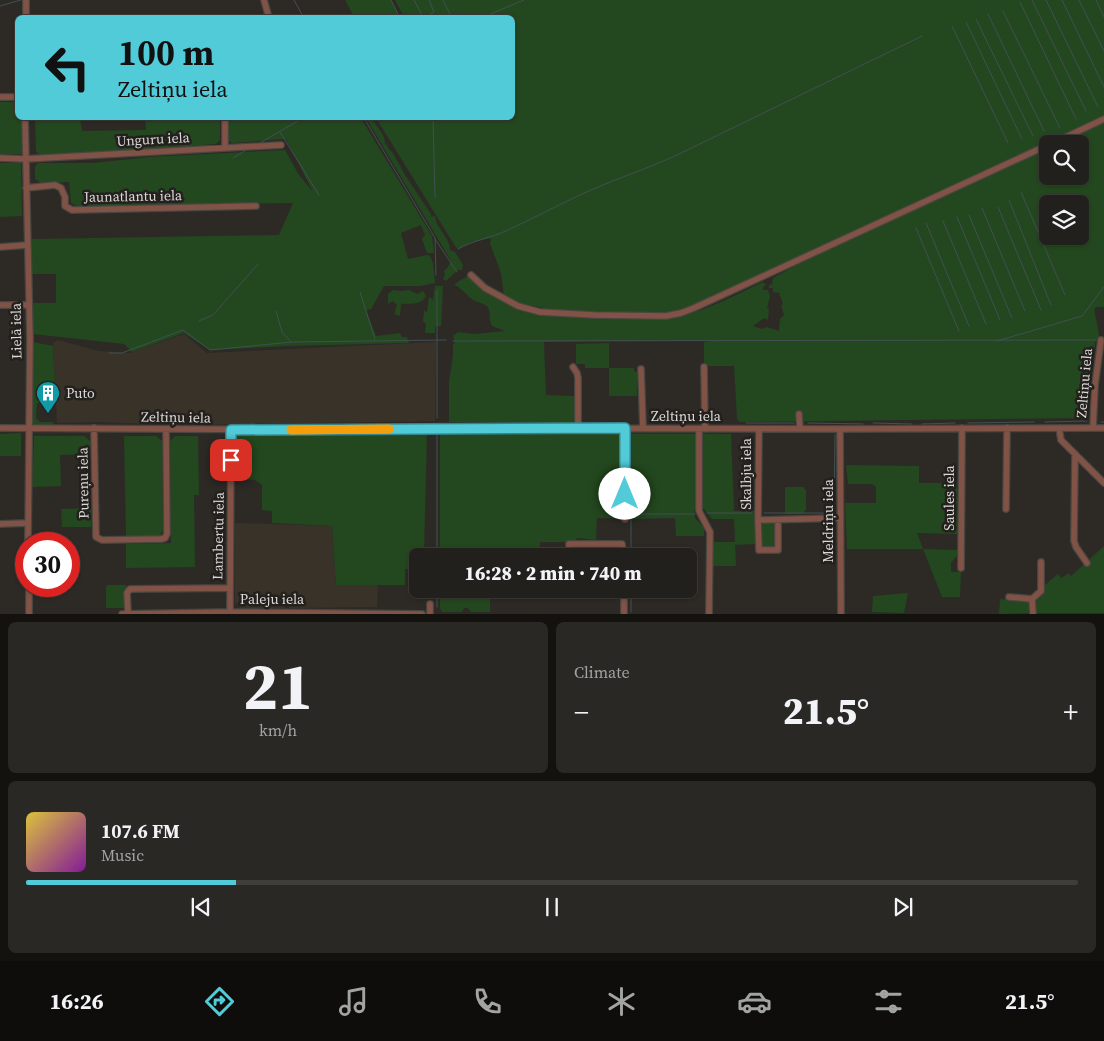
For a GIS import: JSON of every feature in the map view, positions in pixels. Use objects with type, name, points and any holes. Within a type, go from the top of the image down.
[{"type":"street","points":[[26,0],[26,15]]},
{"type":"street","points":[[264,0],[269,15]]},
{"type":"street","points":[[0,97],[15,97]]},
{"type":"street","points":[[1069,135],[1104,119]]},
{"type":"street","name":"Lielā iela","points":[[26,120],[30,339],[28,532]]},
{"type":"street","points":[[225,120],[225,148]]},
{"type":"street","name":"Unguru iela","points":[[0,158],[26,159],[281,145]]},
{"type":"street","points":[[471,274],[485,288],[518,306],[540,312],[594,315],[675,315],[694,308],[1039,149]]},
{"type":"street","name":"Jaunatlantu iela","points":[[26,188],[55,185],[61,188],[65,197],[65,206],[72,210],[256,206]]},
{"type":"street","points":[[0,247],[27,245]]},
{"type":"street","points":[[0,305],[28,305]]},
{"type":"street","name":"Zeltiņu iela","points":[[1093,428],[1095,385],[1101,340]]},
{"type":"street","points":[[573,367],[578,378],[578,428]]},
{"type":"street","points":[[704,367],[699,511],[710,532],[709,614]]},
{"type":"street","points":[[641,369],[643,428]]},
{"type":"street","points":[[799,414],[800,429]]},
{"type":"street","points":[[0,428],[28,428]]},
{"type":"street","name":"Zeltiņu iela","points":[[28,428],[231,430],[1104,428]]},
{"type":"street","name":"Pureņu iela","points":[[94,428],[96,537],[102,540],[165,538],[167,534],[166,429]]},
{"type":"street","points":[[625,428],[625,519]]},
{"type":"street","name":"Saules iela","points":[[961,568],[962,428]]},
{"type":"street","points":[[1006,509],[1007,428]]},
{"type":"street","points":[[1059,428],[1061,440],[1104,483]]},
{"type":"street","name":"Skalbju iela","points":[[759,429],[759,550],[778,550],[778,520]]},
{"type":"street","name":"Meldriņu iela","points":[[840,429],[841,614]]},
{"type":"street","name":"Lambertu iela","points":[[230,613],[231,430]]},
{"type":"street","points":[[1075,454],[1074,541],[1087,562]]},
{"type":"street","name":"Skalbju iela","points":[[758,520],[840,518]]},
{"type":"street","points":[[0,524],[28,523]]},
{"type":"street","points":[[569,548],[569,544],[622,544],[623,548]]},
{"type":"street","points":[[1033,614],[1032,599],[1040,591],[1041,562]]},
{"type":"street","points":[[128,613],[127,593],[130,590],[230,588]]},
{"type":"street","points":[[29,597],[29,614]]},
{"type":"street","points":[[1009,597],[1032,599]]},
{"type":"street","points":[[624,598],[624,614]]},
{"type":"street","points":[[430,604],[430,614]]},
{"type":"street","name":"Paleju iela","points":[[122,614],[422,614]]},
{"type":"shaded area","points":[[184,334],[207,353],[436,342],[435,421],[176,425],[98,422],[57,423],[53,343],[58,340],[98,351],[130,353]]},
{"type":"shaded area","points":[[235,523],[332,526],[336,585],[378,585],[377,607],[289,608],[289,606],[285,606],[285,608],[240,608],[235,602]]},
{"type":"green space","points":[[345,0],[391,0],[399,15],[353,15]]},
{"type":"green space","points":[[395,0],[1104,0],[1104,307],[1094,309],[1099,334],[1098,341],[1095,342],[1088,418],[740,422],[737,419],[734,366],[707,366],[707,364],[704,364],[704,342],[722,340],[544,342],[546,395],[575,396],[575,420],[573,423],[449,422],[449,382],[453,344],[455,343],[453,336],[458,332],[475,334],[505,331],[492,326],[487,306],[473,300],[454,285],[468,276],[502,301],[537,313],[650,318],[674,317],[692,313],[763,282],[766,285],[763,287],[763,290],[768,290],[770,296],[767,308],[769,309],[768,320],[764,318],[753,326],[761,329],[767,327],[779,331],[780,319],[784,315],[781,306],[783,304],[779,293],[773,292],[773,288],[769,288],[773,278],[834,244],[830,242],[694,306],[666,313],[554,310],[518,303],[504,296],[501,273],[490,244],[491,238],[472,242],[458,249],[377,120],[515,120],[515,15],[403,15]]},
{"type":"green space","points":[[0,102],[15,102],[15,120],[22,120],[22,154],[0,154]]},
{"type":"green space","points":[[35,120],[80,120],[82,131],[146,130],[145,120],[220,120],[220,140],[216,144],[90,154],[39,154],[36,151]]},
{"type":"green space","points":[[228,120],[362,120],[432,236],[434,253],[427,253],[422,239],[425,235],[421,225],[401,233],[408,259],[430,256],[433,263],[435,283],[420,286],[384,286],[371,309],[366,310],[376,336],[400,333],[402,337],[407,337],[409,343],[210,350],[184,333],[132,352],[124,344],[33,334],[32,303],[56,303],[56,274],[32,274],[32,239],[279,235],[293,203],[77,206],[71,203],[69,182],[41,183],[35,179],[35,167],[38,163],[93,163],[149,157],[285,150],[299,175],[313,192],[286,139],[232,143],[228,140]]},
{"type":"green space","points":[[367,120],[372,120],[380,131],[385,144],[393,153],[431,214],[431,217],[435,216],[448,241],[450,250],[455,252],[463,265],[462,270],[458,270],[446,281],[443,279],[444,271],[451,261]]},
{"type":"green space","points":[[0,163],[21,163],[22,216],[0,217]]},
{"type":"green space","points":[[435,286],[443,286],[441,326],[435,326],[435,333],[425,333],[424,310],[427,313],[429,297],[433,300]]},
{"type":"green space","points":[[393,290],[409,290],[417,294],[423,291],[426,296],[418,303],[401,304],[400,316],[394,314],[397,305],[393,301],[388,304],[388,294]]},
{"type":"green space","points":[[33,342],[53,346],[56,403],[37,403],[36,418],[40,422],[53,422],[54,426],[35,426],[31,421]]},
{"type":"green space","points":[[609,343],[609,368],[585,368],[585,364],[576,364],[576,344]]},
{"type":"green space","points":[[609,368],[634,368],[634,371],[637,372],[637,396],[609,396]]},
{"type":"green space","points":[[427,432],[424,548],[409,548],[409,569],[405,569],[405,585],[336,585],[332,526],[272,523],[272,511],[262,510],[262,485],[255,480],[234,478],[234,438],[236,433]]},
{"type":"green space","points":[[21,433],[21,456],[0,456],[0,434]]},
{"type":"green space","points":[[440,433],[731,434],[734,511],[756,511],[755,544],[735,545],[736,566],[712,566],[712,542],[735,542],[734,519],[712,519],[704,509],[694,510],[695,518],[704,528],[704,536],[676,536],[675,518],[597,518],[596,540],[577,538],[576,542],[540,542],[540,548],[440,548]]},
{"type":"green space","points":[[34,436],[84,436],[90,441],[90,454],[60,455],[61,486],[32,487]]},
{"type":"green space","points":[[124,436],[156,436],[162,441],[163,531],[159,536],[126,536]]},
{"type":"green space","points":[[175,436],[198,436],[199,495],[194,495],[195,567],[126,568],[126,544],[171,543],[170,441]]},
{"type":"green space","points":[[846,465],[919,466],[919,483],[957,483],[957,534],[917,533],[923,549],[847,549],[845,503],[876,503],[876,487],[872,484],[848,484]]},
{"type":"green space","points":[[785,487],[803,487],[806,490],[806,510],[802,514],[785,514]]},
{"type":"green space","points":[[91,508],[91,527],[62,527],[61,509]]},
{"type":"green space","points":[[774,523],[774,547],[761,547],[761,524]]},
{"type":"green space","points":[[1104,546],[1104,613],[1035,613],[1036,600],[1044,586],[1058,574],[1061,578],[1069,573],[1071,576]]},
{"type":"green space","points":[[923,549],[957,550],[957,556],[951,563],[951,572],[961,572],[960,597],[942,597]]},
{"type":"green space","points":[[107,585],[126,585],[126,608],[106,608]]},
{"type":"green space","points":[[908,593],[904,613],[872,612],[873,596]]},
{"type":"green space","points":[[440,598],[490,598],[490,612],[471,612],[468,608],[464,608],[462,612],[442,612]]},
{"type":"green space","points":[[1000,599],[1028,601],[1030,613],[999,614]]},
{"type":"waterway","points":[[0,6],[21,0]]},
{"type":"waterway","points":[[294,0],[302,15]]},
{"type":"waterway","points":[[391,0],[398,15]]},
{"type":"waterway","points":[[414,0],[422,15]]},
{"type":"waterway","points":[[428,15],[434,12],[429,0]]},
{"type":"waterway","points":[[443,0],[450,15]]},
{"type":"waterway","points":[[488,15],[524,0]]},
{"type":"waterway","points":[[1032,0],[1086,111]]},
{"type":"waterway","points":[[1046,0],[1098,107]]},
{"type":"waterway","points":[[1062,0],[1104,87]]},
{"type":"waterway","points":[[1079,0],[1104,51]]},
{"type":"waterway","points":[[1096,0],[1104,17]]},
{"type":"waterway","points":[[1020,2],[1076,119]]},
{"type":"waterway","points":[[1003,11],[1060,128]]},
{"type":"waterway","points":[[988,14],[1044,131]]},
{"type":"waterway","points":[[976,19],[1033,136]]},
{"type":"waterway","points":[[966,22],[1022,139]]},
{"type":"waterway","points":[[952,26],[1008,143]]},
{"type":"waterway","points":[[458,249],[470,243],[502,233],[592,190],[675,156],[922,36]]},
{"type":"waterway","points":[[258,144],[300,120]]},
{"type":"waterway","points":[[365,120],[435,238],[436,275]]},
{"type":"waterway","points":[[433,120],[435,197]]},
{"type":"waterway","points":[[280,132],[319,195]]},
{"type":"waterway","points":[[233,158],[248,149]]},
{"type":"waterway","points":[[1021,192],[1065,295]]},
{"type":"waterway","points":[[1009,200],[1051,305]]},
{"type":"waterway","points":[[998,207],[1041,310]]},
{"type":"waterway","points":[[982,208],[1025,311]]},
{"type":"waterway","points":[[969,215],[1012,318]]},
{"type":"waterway","points":[[957,217],[1000,320]]},
{"type":"waterway","points":[[943,221],[986,324]]},
{"type":"waterway","points":[[926,223],[969,326]]},
{"type":"waterway","points":[[916,228],[959,331]]},
{"type":"waterway","points":[[435,239],[457,272]]},
{"type":"waterway","points":[[199,321],[213,315],[258,264]]},
{"type":"waterway","points":[[997,341],[1082,316],[1104,287]]},
{"type":"waterway","points":[[437,291],[437,418]]},
{"type":"waterway","points":[[360,292],[375,339]]},
{"type":"waterway","points":[[276,311],[282,332],[291,342]]},
{"type":"waterway","points":[[109,353],[122,353],[183,330],[210,350],[292,342],[446,340]]},
{"type":"waterway","points":[[453,341],[1096,340]]},
{"type":"waterway","points":[[1045,422],[1087,421]]},
{"type":"waterway","points":[[968,423],[1034,422]]},
{"type":"waterway","points":[[746,423],[794,423]]},
{"type":"waterway","points":[[808,423],[863,424]]},
{"type":"waterway","points":[[873,423],[912,424]]},
{"type":"waterway","points":[[922,424],[955,423]]},
{"type":"waterway","points":[[437,435],[437,548]]},
{"type":"waterway","points":[[764,513],[832,513],[834,511],[835,435]]},
{"type":"waterway","points":[[707,513],[752,513]]},
{"type":"waterway","points":[[631,548],[631,515],[695,514]]},
{"type":"waterway","points":[[437,598],[437,607]]},
{"type":"waterway","points":[[631,598],[631,612]]},
{"type":"slow traffic","points":[[291,430],[389,429]]},
{"type":"place","name":"Puto","points":[[48,414]]},
{"type":"route","points":[[231,460],[231,430],[625,428],[625,494]]}]
